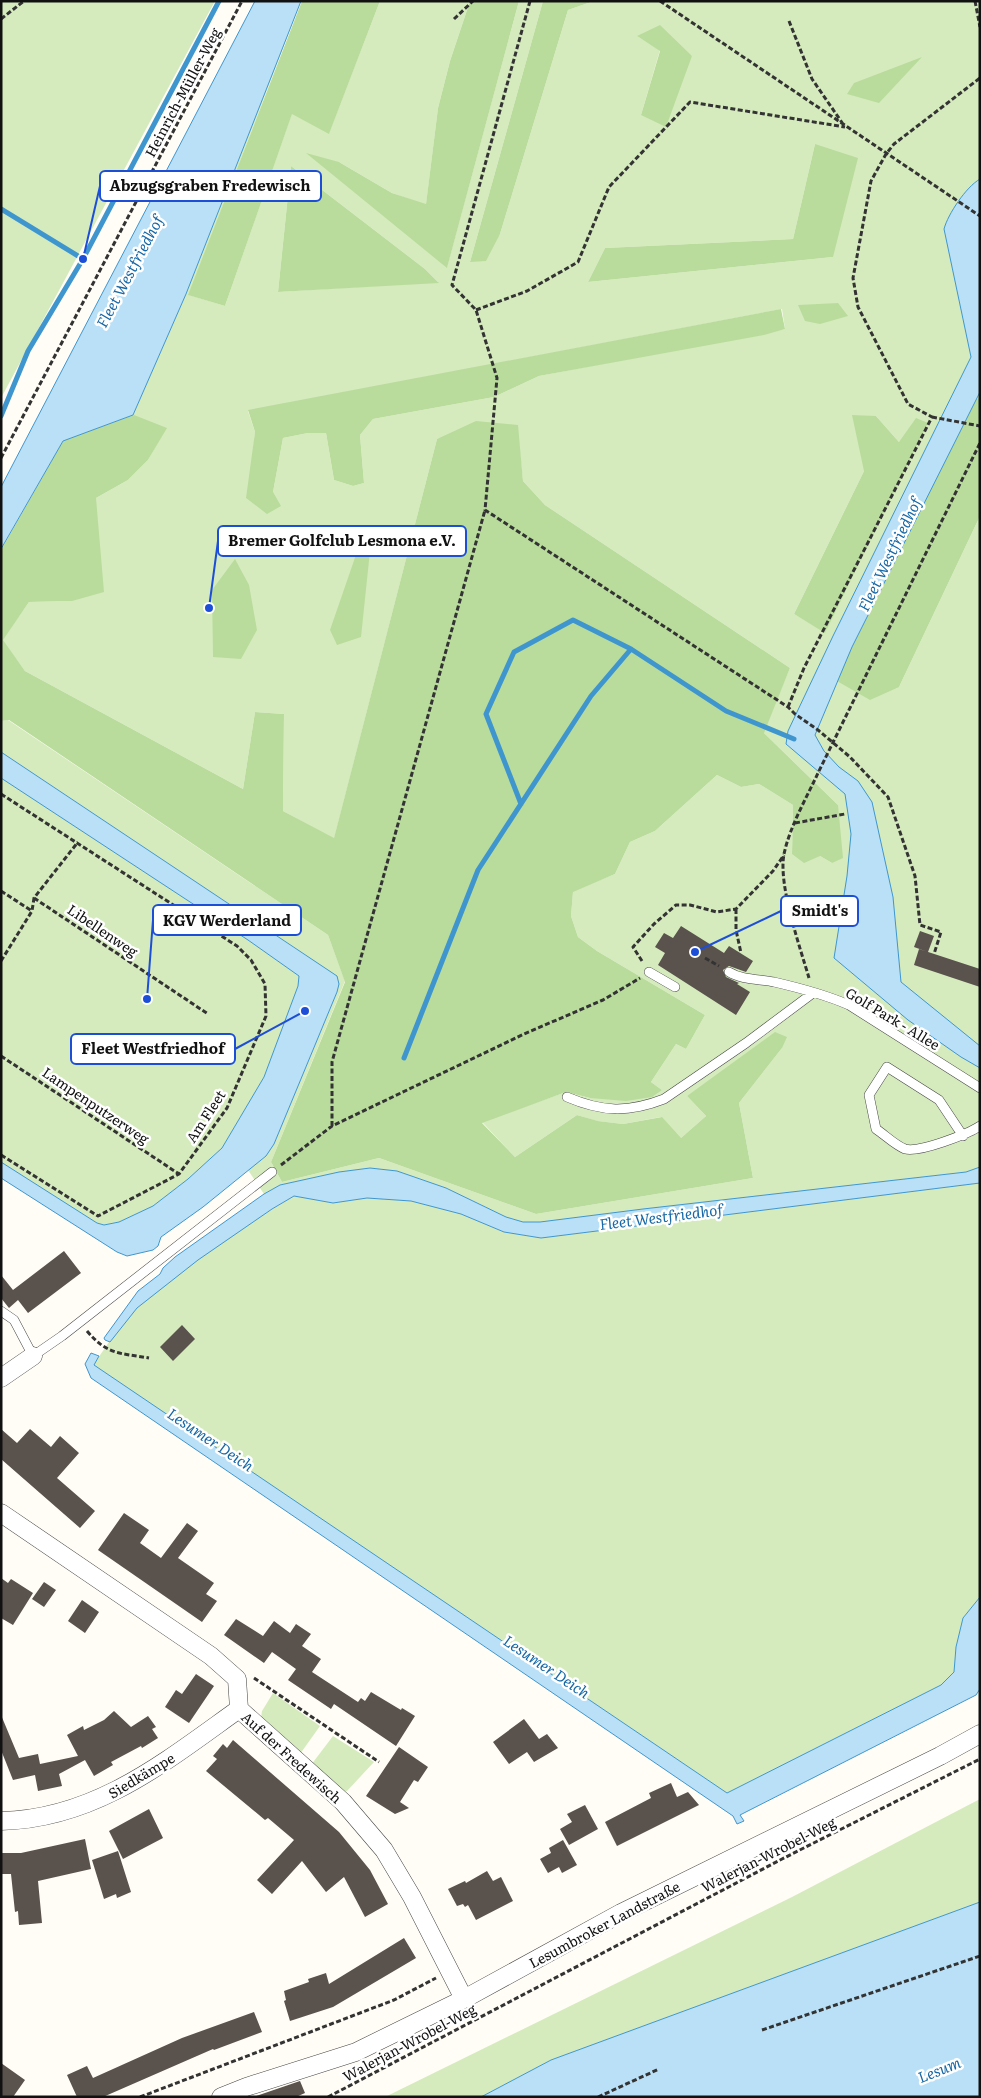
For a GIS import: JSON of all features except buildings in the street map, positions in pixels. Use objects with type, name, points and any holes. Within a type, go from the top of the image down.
[{"type":"street","points":[[1,1378],[33,1356]]},
{"type":"street","points":[[1,1513],[211,1656],[238,1679]]},
{"type":"street","name":"Auf der Fredewisch","points":[[238,1679],[239,1709],[343,1802],[384,1850],[412,1897],[464,1999]]},
{"type":"street","name":"Siedkämpe","points":[[1,1821],[53,1814],[108,1796],[146,1775],[239,1709]]},
{"type":"street","name":"Lesumbroker Landstraße","points":[[221,2097],[356,2052],[464,1999],[621,1913],[940,1756],[980,1734]]},
{"type":"lane","points":[[649,972],[674,986]]},
{"type":"lane","name":"Golf Park - Allee","points":[[729,972],[735,976],[771,982],[831,997],[868,1015],[980,1088]]},
{"type":"lane","points":[[567,1097],[585,1104],[616,1110],[649,1104],[664,1099],[746,1043],[813,993]]},
{"type":"lane","points":[[963,1136],[939,1100],[887,1066],[869,1095],[876,1130],[906,1149],[918,1148],[963,1136],[980,1126]]},
{"type":"lane","points":[[1,1312],[14,1320],[33,1356],[80,1323],[272,1172]]},
{"type":"path","points":[[1,19],[24,1]]},
{"type":"path","name":"Heinrich-Müller-Weg","points":[[1,458],[242,1]]},
{"type":"path","points":[[454,19],[473,1]]},
{"type":"path","points":[[332,1126],[332,1062],[485,510],[498,378],[476,310],[452,285],[530,1]]},
{"type":"path","points":[[660,1],[980,216]]},
{"type":"path","points":[[975,1],[980,28]]},
{"type":"path","points":[[789,21],[812,79],[845,127]]},
{"type":"path","points":[[980,78],[894,144],[886,154],[871,181],[853,278],[858,307],[908,404],[932,417],[980,426]]},
{"type":"path","points":[[476,310],[527,291],[578,262],[609,187],[690,102],[845,127]]},
{"type":"path","points":[[788,706],[804,668],[932,417]]},
{"type":"path","points":[[272,1172],[332,1126],[524,1034],[603,1000],[649,972],[633,947],[670,909],[683,904],[718,912],[736,909],[761,885],[784,855],[795,823],[818,773],[980,444]]},
{"type":"path","points":[[485,510],[788,706],[794,714],[834,742],[864,770],[888,797],[915,876],[920,925],[941,932],[934,954]]},
{"type":"path","name":"Am Fleet","points":[[1,794],[237,946],[251,960],[265,984],[266,1016],[227,1108],[179,1174],[98,1216],[1,1155]]},
{"type":"path","points":[[795,823],[845,814]]},
{"type":"path","points":[[1,961],[32,911],[34,898],[78,842]]},
{"type":"path","points":[[784,855],[787,900],[813,993]]},
{"type":"path","points":[[1,890],[32,911]]},
{"type":"path","name":"Libellenweg","points":[[34,898],[208,1014]]},
{"type":"path","points":[[736,909],[736,930],[740,953]]},
{"type":"path","name":"Lampenputzerweg","points":[[1,1056],[179,1174]]},
{"type":"path","points":[[80,1323],[97,1343],[109,1351],[149,1358]]},
{"type":"path","points":[[238,1679],[250,1675],[379,1762]]},
{"type":"path","name":"Walerjan-Wrobel-Weg","points":[[328,2097],[782,1859],[980,1759]]},
{"type":"path","points":[[762,2030],[980,1956]]},
{"type":"path","points":[[140,2097],[394,2000],[450,1970]]},
{"type":"path","points":[[598,2097],[659,2069]]},
{"type":"green space","points":[[1,1],[215,1],[1,398]]},
{"type":"green space","points":[[301,1],[189,295],[225,306],[292,113],[329,133],[380,1],[470,1],[450,61],[438,108],[426,205],[392,193],[339,162],[447,267],[519,1],[543,1],[470,262],[500,234],[568,10],[594,1],[980,1],[980,398],[974,399],[899,687],[980,516],[980,1167],[966,1172],[540,1222],[523,1222],[506,1217],[446,1188],[397,1171],[370,1168],[339,1172],[280,1185],[264,1194],[248,1170],[266,1156],[274,1144],[337,992],[307,956],[1,752],[1,721],[8,720],[328,935],[345,981],[271,1162],[282,1182],[379,1158],[536,1214],[753,1178],[739,1103],[782,1048],[687,1096],[706,1116],[680,1139],[661,1117],[623,1124],[597,1121],[577,1115],[515,1157],[482,1122],[566,1092],[590,1098],[662,1090],[651,1082],[676,1044],[686,1049],[705,1015],[597,951],[578,937],[571,916],[573,891],[615,874],[630,842],[655,831],[717,775],[741,787],[759,784],[793,805],[792,854],[820,856],[832,863],[838,805],[763,732],[790,668],[545,505],[523,481],[517,425],[437,439],[334,839],[283,811],[284,714],[255,712],[243,789],[25,671],[2,640],[29,602],[72,601],[96,498],[128,480],[148,460],[166,428],[63,441],[133,415],[186,294]],"holes":[[[637,36],[692,56],[641,115],[660,50]],[[815,144],[833,257],[588,282],[605,248],[793,239]],[[291,166],[425,269],[438,282],[278,292]],[[782,309],[785,329],[539,376],[494,397],[373,419],[360,435],[364,483],[353,486],[334,480],[326,433],[308,433],[283,438],[273,492],[252,464],[255,432],[248,411]],[[876,416],[899,442],[928,423],[825,632],[794,614],[864,471]]]},
{"type":"green space","points":[[302,1],[380,1],[329,134],[292,114],[225,306],[188,295]]},
{"type":"green space","points":[[470,1],[519,1],[447,268],[306,153],[339,162],[392,193],[426,204],[438,108],[450,61]]},
{"type":"green space","points":[[543,1],[594,1],[568,10],[500,234],[486,261],[470,262]]},
{"type":"green space","points":[[660,25],[692,56],[666,127],[641,115],[660,51],[637,36]]},
{"type":"green space","points":[[922,57],[879,103],[847,94],[854,83]]},
{"type":"green space","points":[[815,144],[858,158],[833,257],[588,282],[605,248],[793,239]]},
{"type":"green space","points":[[291,166],[425,269],[439,283],[278,292]]},
{"type":"green space","points":[[838,303],[848,316],[820,324],[805,321],[798,305]]},
{"type":"green space","points":[[781,309],[785,329],[764,335],[539,376],[494,397],[373,419],[360,435],[364,483],[353,486],[334,480],[326,433],[308,433],[283,438],[273,492],[281,506],[267,514],[246,498],[255,432],[248,410]]},
{"type":"green space","points":[[980,398],[980,516],[899,687],[870,700],[830,677],[974,399]]},
{"type":"green space","points":[[134,415],[167,428],[148,460],[128,480],[96,498],[104,592],[72,601],[29,602],[3,640],[25,671],[243,789],[255,712],[284,714],[283,811],[334,838],[437,439],[476,421],[518,425],[523,481],[545,505],[790,668],[764,733],[838,805],[843,858],[832,863],[820,856],[804,863],[792,854],[793,805],[759,784],[741,787],[717,775],[655,831],[630,842],[615,874],[573,892],[571,916],[578,937],[597,951],[705,1015],[686,1049],[676,1044],[651,1082],[662,1090],[652,1097],[626,1101],[590,1098],[566,1092],[482,1123],[515,1157],[577,1115],[598,1121],[623,1124],[662,1117],[681,1138],[706,1116],[687,1096],[775,1032],[787,1037],[782,1048],[739,1103],[753,1178],[536,1214],[379,1158],[282,1182],[271,1162],[345,982],[328,935],[9,720],[1,721],[1,550],[63,441]]},
{"type":"green space","points":[[852,415],[876,416],[899,442],[916,418],[928,423],[825,633],[794,614],[864,471]]},
{"type":"green space","points":[[359,546],[370,551],[361,637],[337,645],[330,630]]},
{"type":"green space","points":[[235,559],[249,585],[257,630],[241,659],[213,657],[212,590]]},
{"type":"green space","points":[[1,778],[248,940],[299,976],[298,986],[264,1077],[222,1148],[188,1179],[153,1206],[119,1222],[104,1225],[97,1223],[1,1162]]},
{"type":"green space","points":[[980,1183],[980,1597],[963,1618],[956,1647],[954,1672],[941,1685],[727,1793],[93,1365],[125,1320],[155,1292],[213,1248],[294,1196],[333,1203],[367,1198],[411,1201],[461,1214],[504,1232],[541,1238]]},
{"type":"green space","points":[[273,1693],[320,1726],[300,1754],[261,1718],[262,1711]]},
{"type":"green space","points":[[333,1736],[374,1762],[344,1792],[311,1765]]},
{"type":"green space","points":[[980,1799],[980,1902],[551,2060],[481,2097],[385,2097],[792,1897]]},
{"type":"water","points":[[255,1],[301,1],[186,294],[133,415],[63,441],[1,549],[1,487]]},
{"type":"water","points":[[980,179],[980,392],[852,647],[815,735],[824,751],[839,767],[858,781],[872,802],[893,897],[901,982],[980,1046],[980,1068],[908,1020],[834,958],[847,876],[851,834],[845,794],[786,744],[788,731],[833,636],[971,357],[944,229],[958,201]]},
{"type":"water","points":[[1,752],[337,976],[339,984],[337,992],[274,1144],[266,1156],[203,1207],[161,1237],[158,1246],[153,1250],[127,1256],[117,1252],[1,1178],[1,1162],[97,1223],[104,1225],[119,1222],[153,1206],[188,1179],[222,1148],[264,1077],[298,986],[299,976],[248,940],[1,778]]},
{"type":"water","points":[[980,1167],[980,1183],[541,1238],[504,1232],[461,1214],[411,1201],[367,1198],[333,1203],[294,1196],[198,1260],[137,1308],[110,1342],[104,1338],[138,1291],[160,1274],[163,1268],[175,1257],[264,1194],[280,1185],[339,1172],[370,1168],[397,1171],[446,1188],[506,1217],[523,1222],[540,1222],[966,1172]]},
{"type":"water","points":[[91,1353],[99,1356],[94,1365],[727,1793],[941,1685],[954,1672],[956,1647],[963,1618],[980,1597],[980,1689],[976,1695],[740,1815],[744,1821],[737,1824],[733,1816],[91,1378],[85,1364]]},
{"type":"water","name":"Lesum","points":[[980,1902],[980,2097],[481,2097],[551,2060]]},
{"type":"waterway","points":[[1,416],[28,351],[83,259],[219,1]]},
{"type":"waterway","points":[[1,209],[83,259]]},
{"type":"waterway","name":"Fleet Westfriedhof","points":[[521,804],[486,714],[514,652],[573,620],[631,649]]},
{"type":"waterway","name":"Fleet Westfriedhof","points":[[404,1058],[478,870],[591,696],[631,649],[726,711],[794,739]]},
{"type":"place","name":"Abzugsgraben Fredewisch","points":[[83,259]]},
{"type":"place","name":"Bremer Golfclub Lesmona e.V.","points":[[209,608]]},
{"type":"place","name":"Smidt's","points":[[695,952]]},
{"type":"place","name":"KGV Werderland","points":[[147,999]]},
{"type":"place","name":"Fleet Westfriedhof","points":[[305,1011]]},
{"type":"water label","name":"Lesumer Deich","points":[[211,1439]]},
{"type":"water label","name":"Lesumer Deich","points":[[547,1666]]}]
